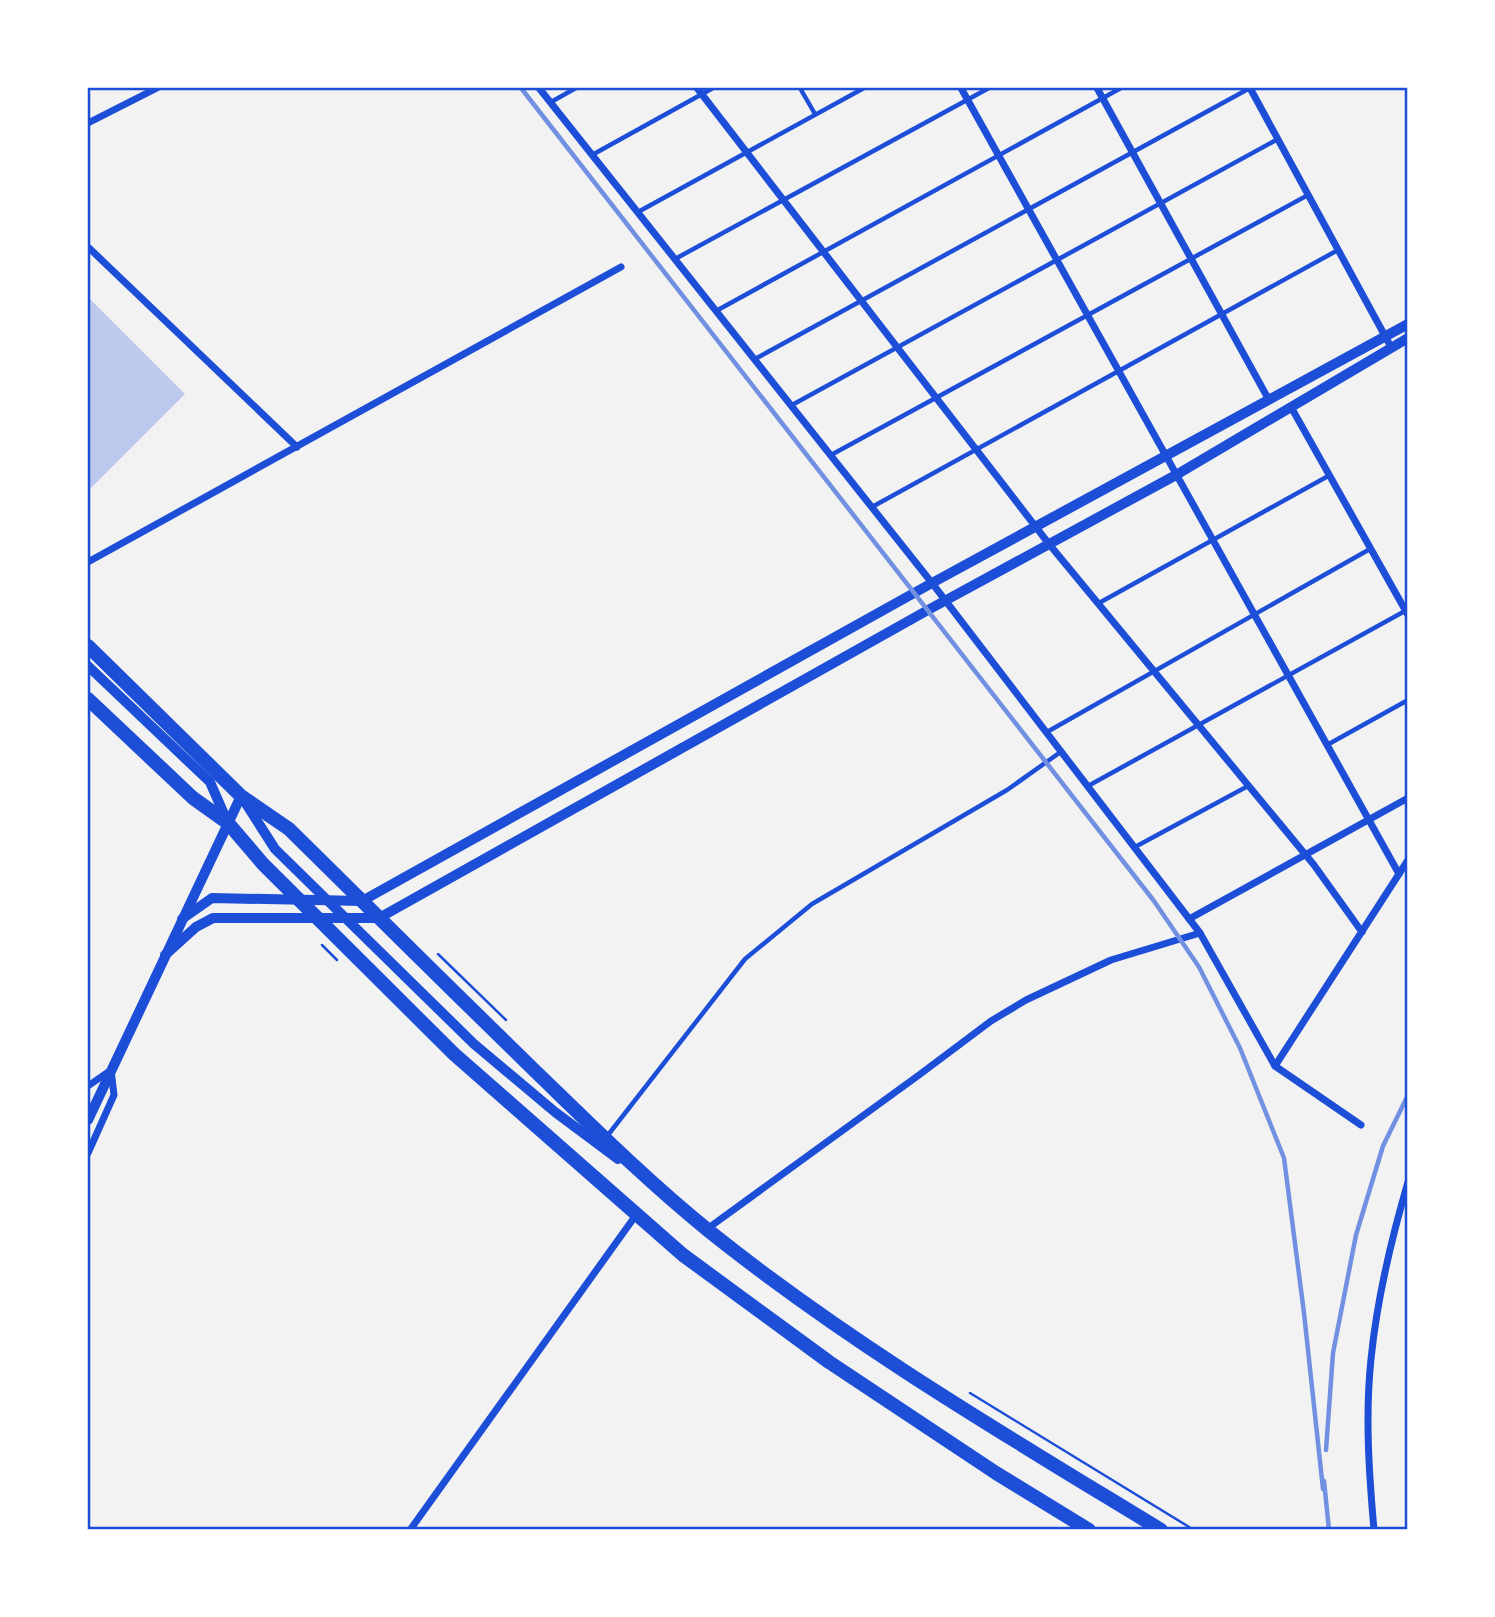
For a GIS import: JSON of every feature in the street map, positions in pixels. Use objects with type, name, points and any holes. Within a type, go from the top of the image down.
[{"type":"highway","points":[[88,646],[241,796],[289,829],[605,1139],[707,1229],[783,1289],[884,1357],[1161,1530]]},
{"type":"highway","points":[[88,699],[193,798],[228,823],[262,864],[454,1054],[683,1255],[829,1362],[996,1473],[1088,1530]]},
{"type":"street","points":[[88,123],[157,88]]},
{"type":"street","points":[[539,88],[932,583],[1200,933],[1275,1066],[1361,1125]]},
{"type":"street","points":[[961,88],[1399,874]]},
{"type":"street","points":[[1097,88],[1269,400]]},
{"type":"street","points":[[1250,88],[1391,347]]},
{"type":"street","points":[[699,91],[1049,544],[1305,854],[1362,932]]},
{"type":"street","points":[[88,247],[297,447]]},
{"type":"street","points":[[88,562],[621,267]]},
{"type":"street","points":[[182,919],[212,898],[362,901],[932,583],[1408,324]]},
{"type":"street","points":[[165,955],[196,927],[213,918],[379,918],[944,601],[1176,475],[1408,338]]},
{"type":"street","points":[[1291,407],[1406,613]]},
{"type":"street","points":[[88,666],[210,782],[228,823]]},
{"type":"street","points":[[88,1120],[241,796]]},
{"type":"street","points":[[241,796],[275,849],[474,1044],[555,1112],[663,1191]]},
{"type":"street","points":[[1189,919],[1405,799],[1408,811]]},
{"type":"street","points":[[1275,1066],[1408,860]]},
{"type":"street","points":[[707,1229],[991,1021],[1014,1007],[1111,960],[1200,933]]},
{"type":"street","points":[[88,1086],[111,1070]]},
{"type":"street","points":[[88,1153],[114,1095],[111,1070]]},
{"type":"street","points":[[1374,1530],[1368,1457],[1371,1360],[1387,1257],[1408,1182]]},
{"type":"street","points":[[410,1530],[637,1214]]},
{"type":"lane","points":[[551,102],[576,88]]},
{"type":"lane","points":[[592,155],[699,91],[713,88]]},
{"type":"lane","points":[[800,88],[815,114]]},
{"type":"lane","points":[[638,212],[864,88]]},
{"type":"lane","points":[[675,259],[989,88]]},
{"type":"lane","points":[[716,311],[1121,88]]},
{"type":"lane","points":[[754,359],[1250,88]]},
{"type":"lane","points":[[791,406],[1278,139]]},
{"type":"lane","points":[[830,455],[1308,195]]},
{"type":"lane","points":[[871,507],[1338,250]]},
{"type":"lane","points":[[1098,604],[1329,475]]},
{"type":"lane","points":[[1047,732],[1370,549]]},
{"type":"lane","points":[[1088,786],[1406,613]]},
{"type":"lane","points":[[1327,745],[1408,700]]},
{"type":"lane","points":[[605,1139],[745,959],[812,904],[1007,790],[1062,751]]},
{"type":"lane","points":[[1135,847],[1249,786]]},
{"type":"path","points":[[434,951],[510,1024]]},
{"type":"path","points":[[971,1394],[1194,1530]]},
{"type":"building","points":[[88,297],[185,394],[88,491]]},
{"type":"railway","points":[[521,88],[1154,901],[1199,967],[1240,1048],[1284,1158],[1323,1489]]},
{"type":"railway","points":[[1326,1450],[1333,1353],[1356,1235],[1383,1146],[1408,1095]]},
{"type":"railway","points":[[1324,1481],[1329,1530]]}]
